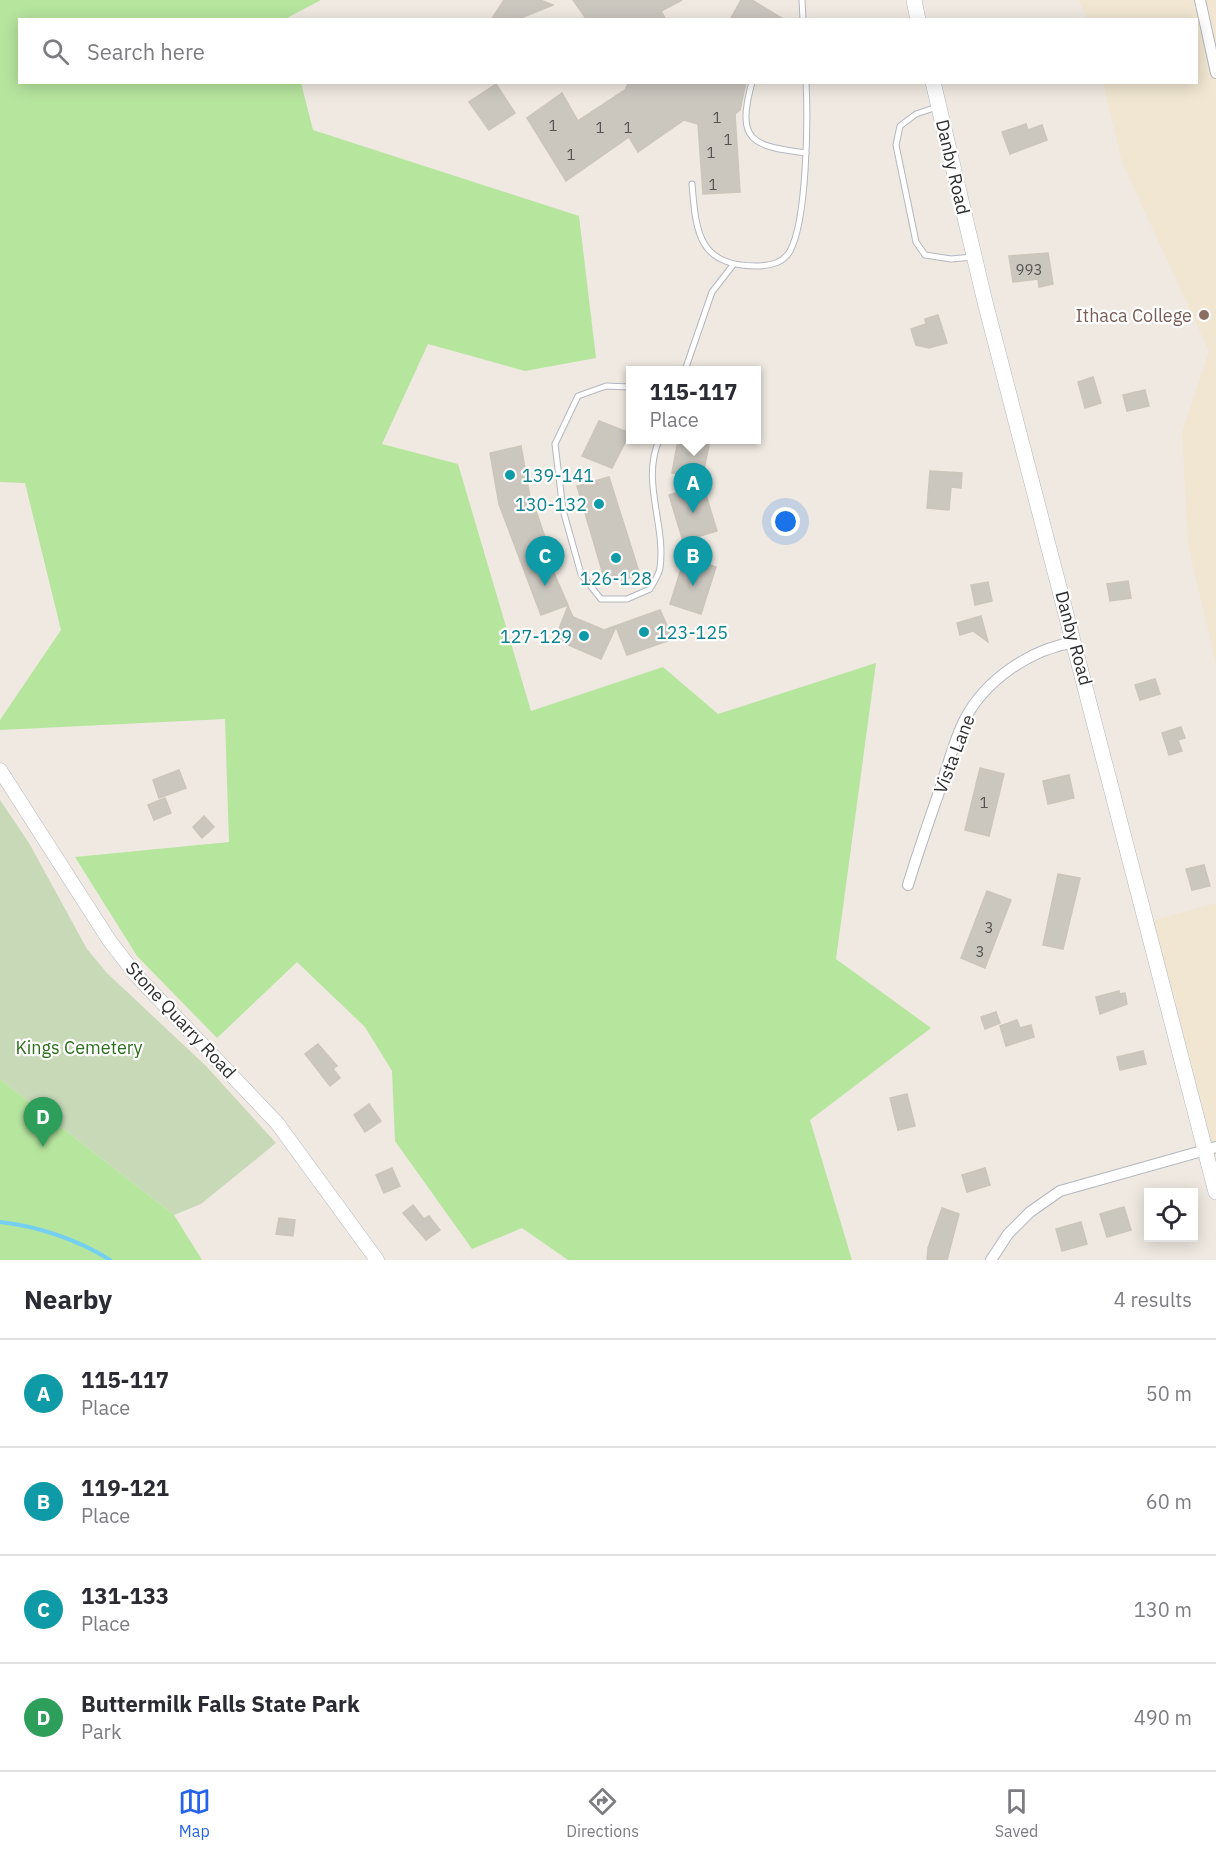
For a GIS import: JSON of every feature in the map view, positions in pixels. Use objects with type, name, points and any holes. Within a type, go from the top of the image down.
[{"type":"main road","points":[[914,0],[918,18]]},
{"type":"main road","name":"Danby Road","points":[[933,84],[974,257],[1211,1148],[1216,1192]]},
{"type":"street","points":[[1200,0],[1216,73]]},
{"type":"street","name":"Vista Lane","points":[[908,885],[959,734],[971,708],[987,688],[1014,666],[1050,648],[1075,642]]},
{"type":"street","name":"Stone Quarry Road","points":[[0,771],[109,940],[136,975],[277,1123],[377,1260]]},
{"type":"street","points":[[991,1260],[1008,1234],[1030,1212],[1060,1191],[1211,1148]]},
{"type":"lane","points":[[802,0],[803,18]]},
{"type":"lane","points":[[752,84],[745,120],[747,132],[753,139],[779,150],[806,153]]},
{"type":"lane","points":[[692,184],[698,231],[713,257],[733,265],[775,265],[788,254],[795,241],[806,153],[806,84]]},
{"type":"lane","points":[[939,107],[916,114],[900,126],[896,144],[916,242],[925,255],[951,259],[974,257]]},
{"type":"lane","points":[[687,366],[712,292],[733,265]]},
{"type":"lane","points":[[626,387],[606,386],[578,396],[555,444],[563,510],[581,574],[601,599],[627,599],[650,589],[660,570],[659,535],[652,488],[653,454],[657,444]]},
{"type":"shaded area","name":"Ithaca College","points":[[1079,0],[1216,0],[1216,665],[1188,544],[1182,433],[1209,351],[1122,162],[1103,84],[1198,84],[1198,18],[1087,18]]},
{"type":"shaded area","points":[[1216,903],[1216,1178],[1148,922]]},
{"type":"green space","points":[[0,0],[321,0],[287,18],[18,18],[18,84],[301,84],[313,130],[579,216],[596,358],[525,371],[428,344],[382,444],[458,464],[531,711],[663,667],[718,714],[876,663],[836,959],[931,1028],[810,1120],[852,1260],[568,1260],[522,1228],[472,1249],[395,1141],[392,1071],[365,1027],[297,962],[217,1038],[137,956],[75,857],[229,842],[225,719],[0,730],[0,720],[61,630],[25,483],[0,482]]},
{"type":"green space","name":"Kings Cemetery","points":[[0,800],[29,843],[87,949],[107,973],[206,1066],[276,1143],[201,1204],[174,1215],[0,1079]]},
{"type":"green space","points":[[0,1079],[174,1215],[202,1260],[0,1260]]},
{"type":"building","points":[[504,0],[540,0],[553,5],[521,18],[492,18]]},
{"type":"building","points":[[573,0],[682,0],[661,11],[665,18],[586,18]]},
{"type":"building","points":[[741,0],[752,0],[782,18],[731,18]]},
{"type":"building","points":[[496,84],[515,113],[489,130],[469,102]]},
{"type":"building","points":[[628,84],[746,84],[740,110],[735,114],[740,192],[703,194],[698,124],[684,120],[638,152],[629,137],[566,181],[527,118],[562,93],[578,121],[625,90]]},
{"type":"building","points":[[1026,124],[1028,130],[1042,125],[1047,140],[1010,154],[1002,132]]},
{"type":"building","points":[[1048,253],[1053,284],[1039,287],[1038,279],[1013,282],[1009,256]]},
{"type":"building","points":[[938,315],[947,343],[929,348],[916,345],[911,329],[926,324],[925,319]]},
{"type":"building","points":[[1093,377],[1101,403],[1085,408],[1078,382]]},
{"type":"building","points":[[1145,390],[1149,406],[1127,411],[1123,395]]},
{"type":"building","points":[[599,421],[626,431],[626,441],[612,468],[582,456]]},
{"type":"building","points":[[677,444],[709,444],[702,479],[672,473]]},
{"type":"building","points":[[521,446],[531,503],[533,502],[548,546],[543,548],[568,605],[541,615],[499,504],[490,453]]},
{"type":"building","points":[[930,471],[962,473],[961,488],[951,487],[949,510],[927,508]]},
{"type":"building","points":[[609,477],[640,575],[606,584],[577,486]]},
{"type":"building","points":[[703,485],[717,531],[683,541],[669,495]]},
{"type":"building","points":[[685,557],[716,567],[701,614],[670,604]]},
{"type":"building","points":[[1128,581],[1131,598],[1110,601],[1107,584]]},
{"type":"building","points":[[988,582],[992,601],[975,605],[971,585]]},
{"type":"building","points":[[568,606],[573,617],[604,630],[660,610],[673,639],[627,655],[616,627],[601,659],[555,639]]},
{"type":"building","points":[[981,616],[988,642],[973,631],[960,635],[957,623]]},
{"type":"building","points":[[1155,679],[1160,694],[1140,700],[1135,685]]},
{"type":"building","points":[[1181,727],[1185,738],[1178,740],[1182,751],[1169,755],[1162,733]]},
{"type":"building","points":[[980,768],[1004,774],[989,836],[965,830]]},
{"type":"building","points":[[179,770],[186,788],[159,798],[153,780]]},
{"type":"building","points":[[1069,775],[1074,798],[1048,804],[1043,781]]},
{"type":"building","points":[[165,798],[171,813],[154,820],[148,805]]},
{"type":"building","points":[[204,816],[214,827],[202,838],[193,827]]},
{"type":"building","points":[[1204,865],[1210,886],[1192,890],[1186,869]]},
{"type":"building","points":[[1058,874],[1080,878],[1063,949],[1043,945]]},
{"type":"building","points":[[987,891],[1011,900],[985,968],[961,958]]},
{"type":"building","points":[[1119,991],[1119,994],[1125,993],[1127,1004],[1100,1014],[1096,997]]},
{"type":"building","points":[[996,1012],[1000,1023],[985,1029],[981,1017]]},
{"type":"building","points":[[1017,1020],[1020,1028],[1031,1025],[1034,1037],[1006,1046],[1000,1026]]},
{"type":"building","points":[[318,1044],[337,1066],[333,1069],[340,1078],[330,1086],[305,1054]]},
{"type":"building","points":[[1143,1051],[1146,1064],[1120,1070],[1117,1057]]},
{"type":"building","points":[[907,1094],[915,1126],[898,1130],[890,1098]]},
{"type":"building","points":[[369,1104],[381,1121],[365,1132],[354,1115]]},
{"type":"building","points":[[392,1168],[400,1186],[384,1193],[376,1175]]},
{"type":"building","points":[[985,1168],[990,1185],[967,1192],[962,1175]]},
{"type":"building","points":[[413,1205],[424,1219],[429,1216],[440,1230],[426,1240],[403,1213]]},
{"type":"building","points":[[1124,1207],[1131,1230],[1107,1237],[1100,1214]]},
{"type":"building","points":[[942,1208],[959,1214],[947,1260],[927,1260],[928,1248]]},
{"type":"building","points":[[279,1218],[295,1220],[293,1236],[276,1234]]},
{"type":"building","points":[[1081,1222],[1087,1244],[1062,1251],[1056,1229]]},
{"type":"waterway","points":[[0,1222],[57,1235],[85,1246],[110,1260]]},
{"type":"place","name":"Ithaca College","points":[[1204,315]]},
{"type":"place","name":"139-141","points":[[510,475]]},
{"type":"place","name":"130-132","points":[[599,504]]},
{"type":"place","name":"115-117","points":[[693,513]]},
{"type":"place","name":"126-128","points":[[616,558]]},
{"type":"place","name":"131-133","points":[[545,586]]},
{"type":"place","name":"119-121","points":[[693,586]]},
{"type":"place","name":"123-125","points":[[644,632]]},
{"type":"place","name":"127-129","points":[[584,636]]},
{"type":"place","name":"Buttermilk Falls State Park","points":[[43,1147]]}]
